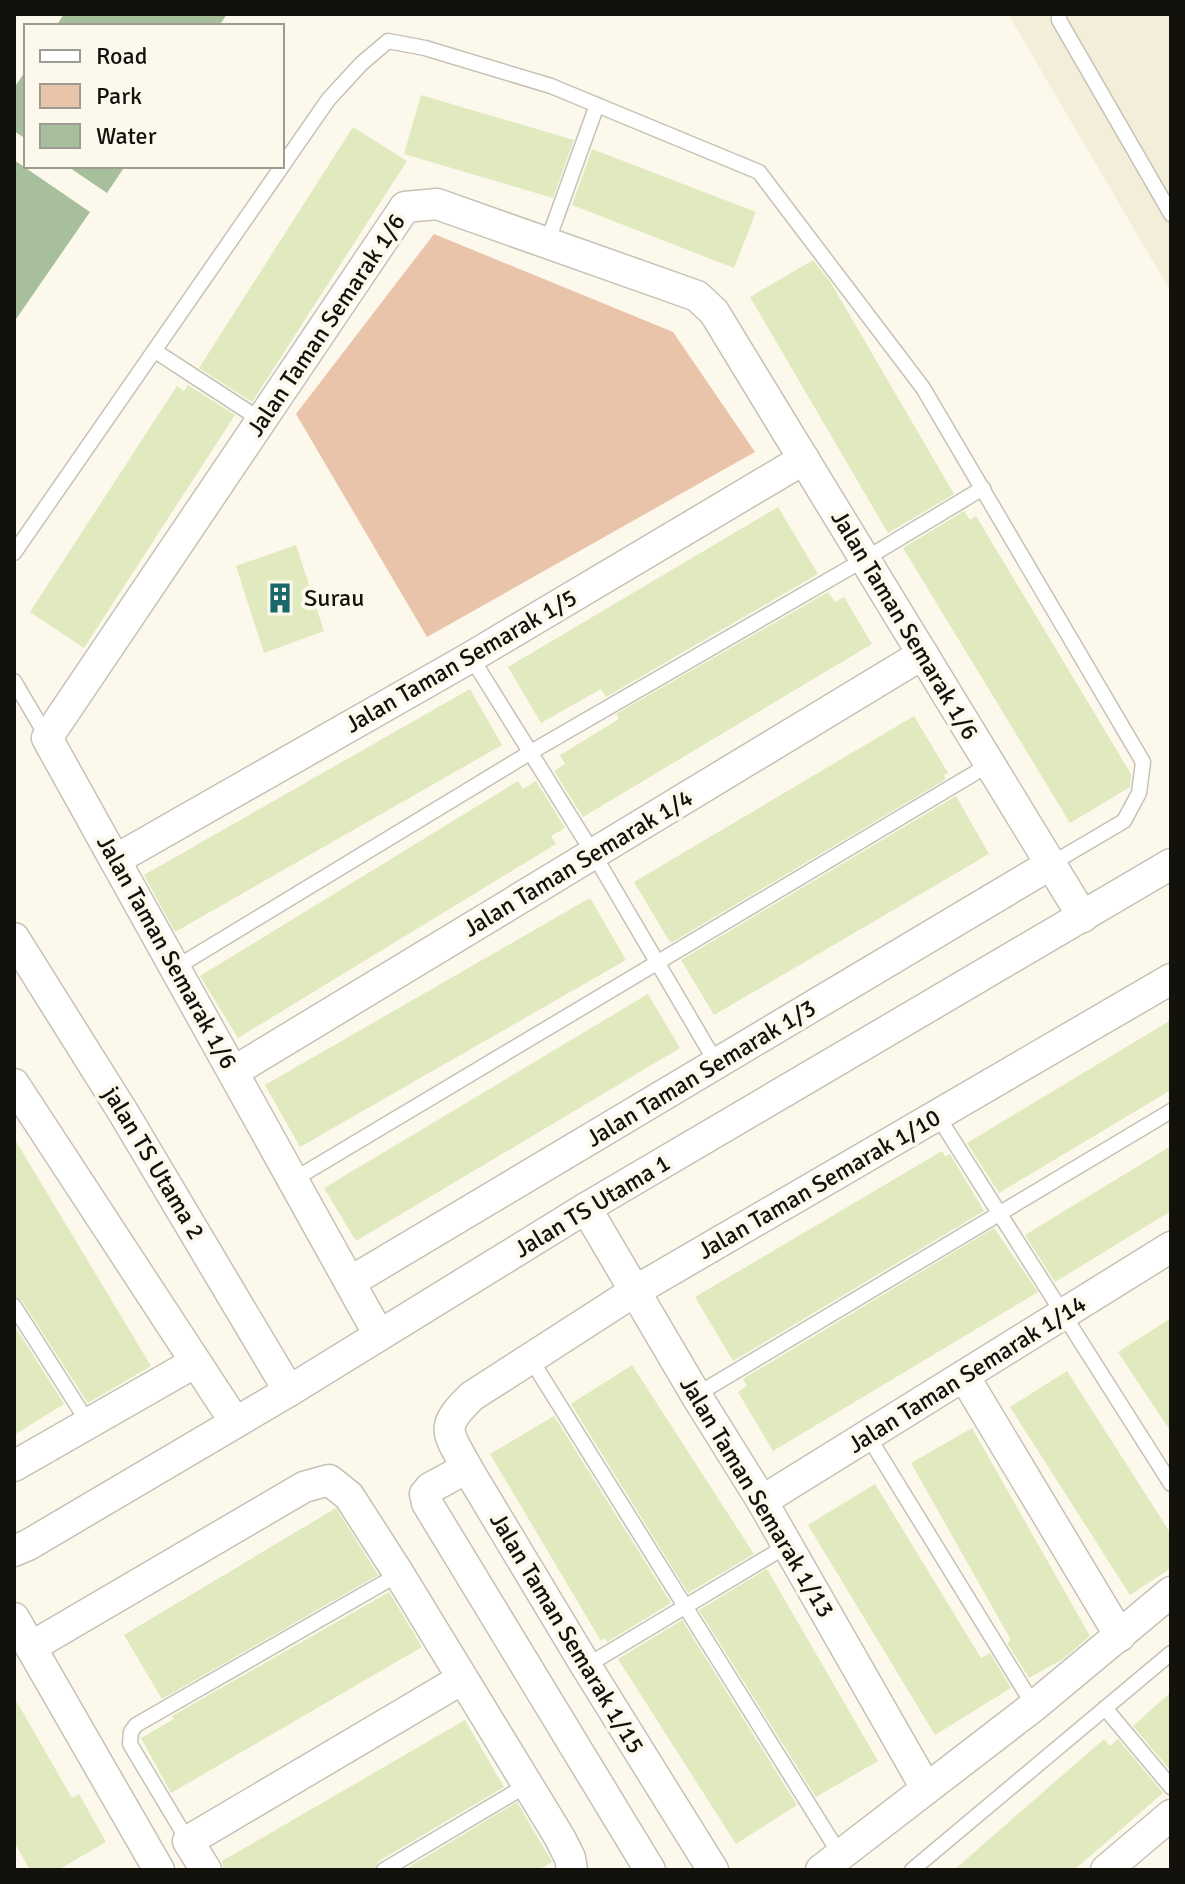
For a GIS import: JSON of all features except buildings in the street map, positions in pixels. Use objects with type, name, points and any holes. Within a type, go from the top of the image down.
[{"type":"street","name":"Jalan Taman Semarak 1/6","points":[[379,1335],[47,738],[405,207],[437,204],[697,296],[714,312],[1083,917]]},
{"type":"street","name":"Jalan Taman Semarak 1/5","points":[[115,860],[471,657],[804,459]]},
{"type":"street","name":"Jalan Taman Semarak 1/4","points":[[233,1072],[923,654]]},
{"type":"street","name":"Jalan Taman Semarak 1/3","points":[[350,1282],[1051,864]]},
{"type":"street","name":"Jalan TS Utama 1","points":[[14,1551],[289,1391],[586,1208],[1171,864]]},
{"type":"street","name":"jalan TS Utama 2","points":[[14,938],[123,1112],[289,1391]]},
{"type":"street","name":"Jalan Taman Semarak 1/10","points":[[472,1396],[635,1291],[1171,979]]},
{"type":"street","points":[[14,1084],[235,1422]]},
{"type":"street","name":"Jalan Taman Semarak 1/13","points":[[586,1208],[788,1545],[926,1788]]},
{"type":"street","name":"Jalan Taman Semarak 1/14","points":[[762,1501],[1064,1313],[1166,1260]]},
{"type":"street","points":[[14,1466],[194,1363]]},
{"type":"street","points":[[964,1376],[1120,1636]]},
{"type":"street","name":"Jalan Taman Semarak 1/15","points":[[472,1396],[451,1416],[449,1436],[586,1666],[713,1870]]},
{"type":"street","points":[[467,1468],[430,1488],[425,1494],[427,1503],[650,1870]]},
{"type":"street","points":[[31,1647],[304,1487],[329,1480],[349,1496],[399,1574],[560,1838],[572,1870]]},
{"type":"street","points":[[831,1863],[1034,1706],[1171,1592]]},
{"type":"street","points":[[14,1618],[148,1866]]},
{"type":"street","points":[[206,1870],[188,1841],[462,1679]]},
{"type":"street","points":[[1106,1870],[1171,1815]]},
{"type":"lane","points":[[1059,14],[1059,20],[1171,214]]},
{"type":"lane","points":[[284,164],[328,100],[361,64],[388,41],[425,48],[551,86],[759,172],[923,388],[1143,762],[1139,793],[1124,821],[1051,864]]},
{"type":"lane","points":[[547,243],[597,105]]},
{"type":"lane","points":[[14,553],[281,168]]},
{"type":"lane","points":[[155,351],[261,420]]},
{"type":"lane","points":[[175,968],[531,752],[983,488]]},
{"type":"lane","points":[[471,657],[593,853],[717,1064]]},
{"type":"lane","points":[[14,681],[47,738]]},
{"type":"lane","points":[[293,1180],[990,764]]},
{"type":"lane","points":[[696,1395],[1171,1111]]},
{"type":"lane","points":[[937,1115],[1171,1484]]},
{"type":"lane","points":[[14,1306],[89,1425]]},
{"type":"lane","points":[[530,1358],[685,1606],[831,1863]]},
{"type":"lane","points":[[868,1436],[1034,1706]]},
{"type":"lane","points":[[586,1666],[788,1545]]},
{"type":"lane","points":[[188,1841],[130,1744],[131,1732],[136,1725],[399,1574]]},
{"type":"lane","points":[[912,1870],[1171,1653]]},
{"type":"lane","points":[[1105,1708],[1171,1787]]},
{"type":"lane","points":[[384,1870],[527,1785]]},
{"type":"shaded area","points":[[1008,14],[1171,14],[1171,292]]},
{"type":"green space","points":[[434,234],[673,332],[755,452],[427,637],[296,414]]},
{"type":"water","points":[[64,14],[227,14],[220,24],[57,24]]},
{"type":"water","points":[[24,73],[24,138],[14,131],[14,88]]},
{"type":"water","points":[[14,160],[90,212],[14,322]]},
{"type":"water","points":[[70,168],[124,168],[107,193]]},
{"type":"place","name":"Surau","points":[[280,598]]}]
